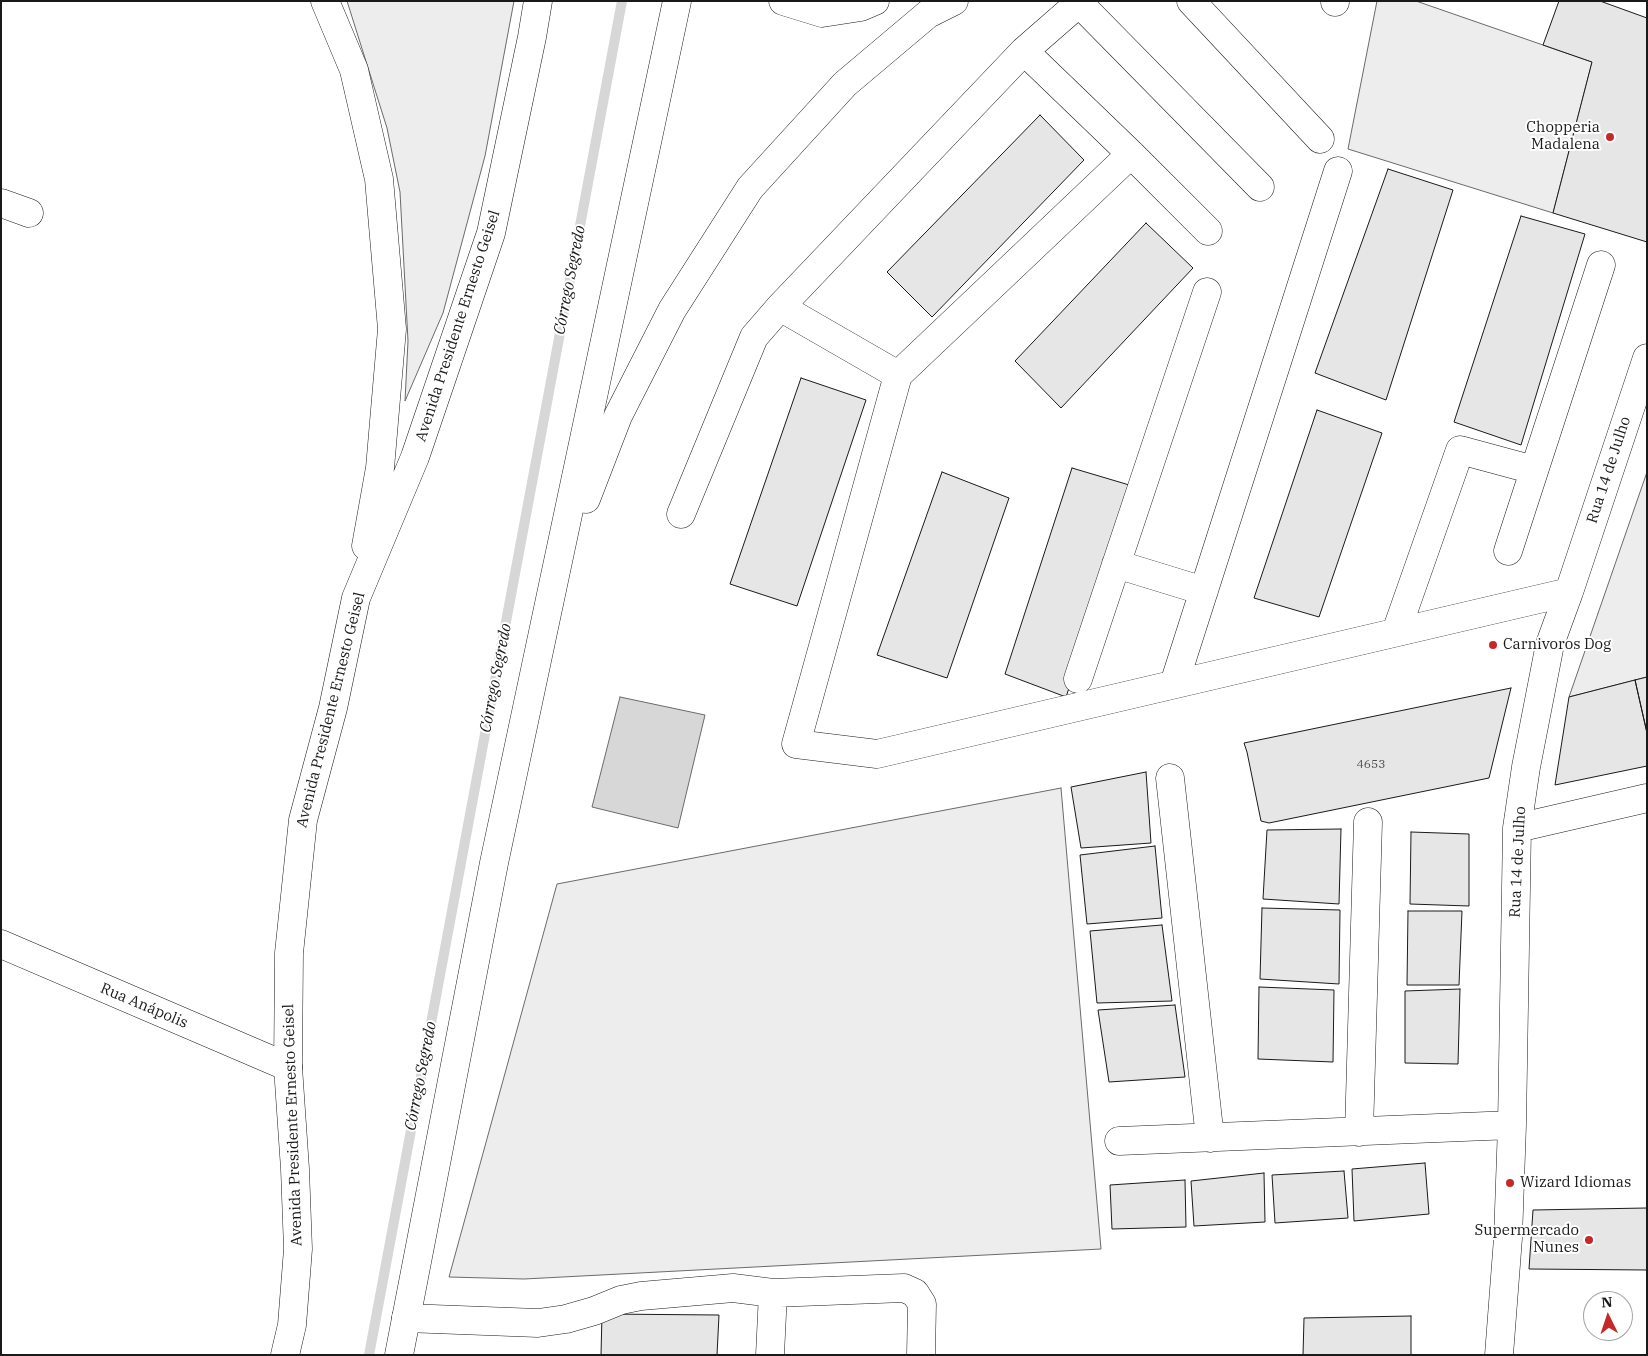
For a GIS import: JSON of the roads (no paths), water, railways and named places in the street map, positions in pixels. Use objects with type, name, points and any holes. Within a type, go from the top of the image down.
[{"type":"street","points":[[325,1],[354,70],[379,179],[392,328],[380,468],[356,598]]},
{"type":"street","name":"Avenida Presidente Ernesto Geisel","points":[[285,1355],[292,1325],[298,1249],[288,1067],[288,953],[302,820],[333,708],[356,598],[415,457],[492,233],[538,1]]},
{"type":"street","points":[[399,1355],[494,863],[555,583],[677,1]]},
{"type":"street","points":[[783,1],[822,13],[861,7],[875,1]]},
{"type":"street","points":[[555,583],[618,416],[672,310],[750,188],[845,84],[928,14],[954,1]]},
{"type":"street","points":[[1191,1],[1320,139]]},
{"type":"street","points":[[681,514],[754,337],[780,307],[1024,51],[1081,2],[1260,188]]},
{"type":"street","points":[[1024,51],[1208,231]]},
{"type":"street","points":[[1131,154],[898,375],[796,744],[877,754],[1569,592]]},
{"type":"street","points":[[1174,684],[1338,171]]},
{"type":"street","points":[[1,203],[29,213]]},
{"type":"street","points":[[1508,551],[1601,265]]},
{"type":"street","points":[[1078,679],[1207,292]]},
{"type":"street","points":[[780,307],[898,375]]},
{"type":"street","name":"Rua 14 de Julho","points":[[1499,1355],[1508,1238],[1512,1125],[1517,828],[1526,768],[1550,644],[1645,368]]},
{"type":"street","points":[[1396,632],[1460,450],[1534,470]]},
{"type":"street","points":[[1116,564],[1204,591]]},
{"type":"street","points":[[1170,778],[1210,1138]]},
{"type":"street","points":[[1517,828],[1647,798]]},
{"type":"street","points":[[1359,1132],[1368,822]]},
{"type":"street","name":"Rua Anápolis","points":[[1,944],[288,1067]]},
{"type":"street","points":[[1119,1141],[1512,1125]]},
{"type":"street","points":[[406,1318],[538,1323],[566,1319],[594,1311],[621,1300],[641,1296],[733,1288],[773,1293],[904,1288],[915,1293],[922,1304],[921,1355]]},
{"type":"street","points":[[770,1355],[773,1293]]},
{"type":"waterway","name":"Córrego Segredo","points":[[369,1355],[622,1]]},
{"type":"place","name":"Chopperia Madalena","points":[[1610,137]]},
{"type":"place","name":"Carnivoros Dog","points":[[1493,645]]},
{"type":"place","name":"Wizard Idiomas","points":[[1510,1183]]},
{"type":"place","name":"Supermercado Nunes","points":[[1589,1240]]}]
